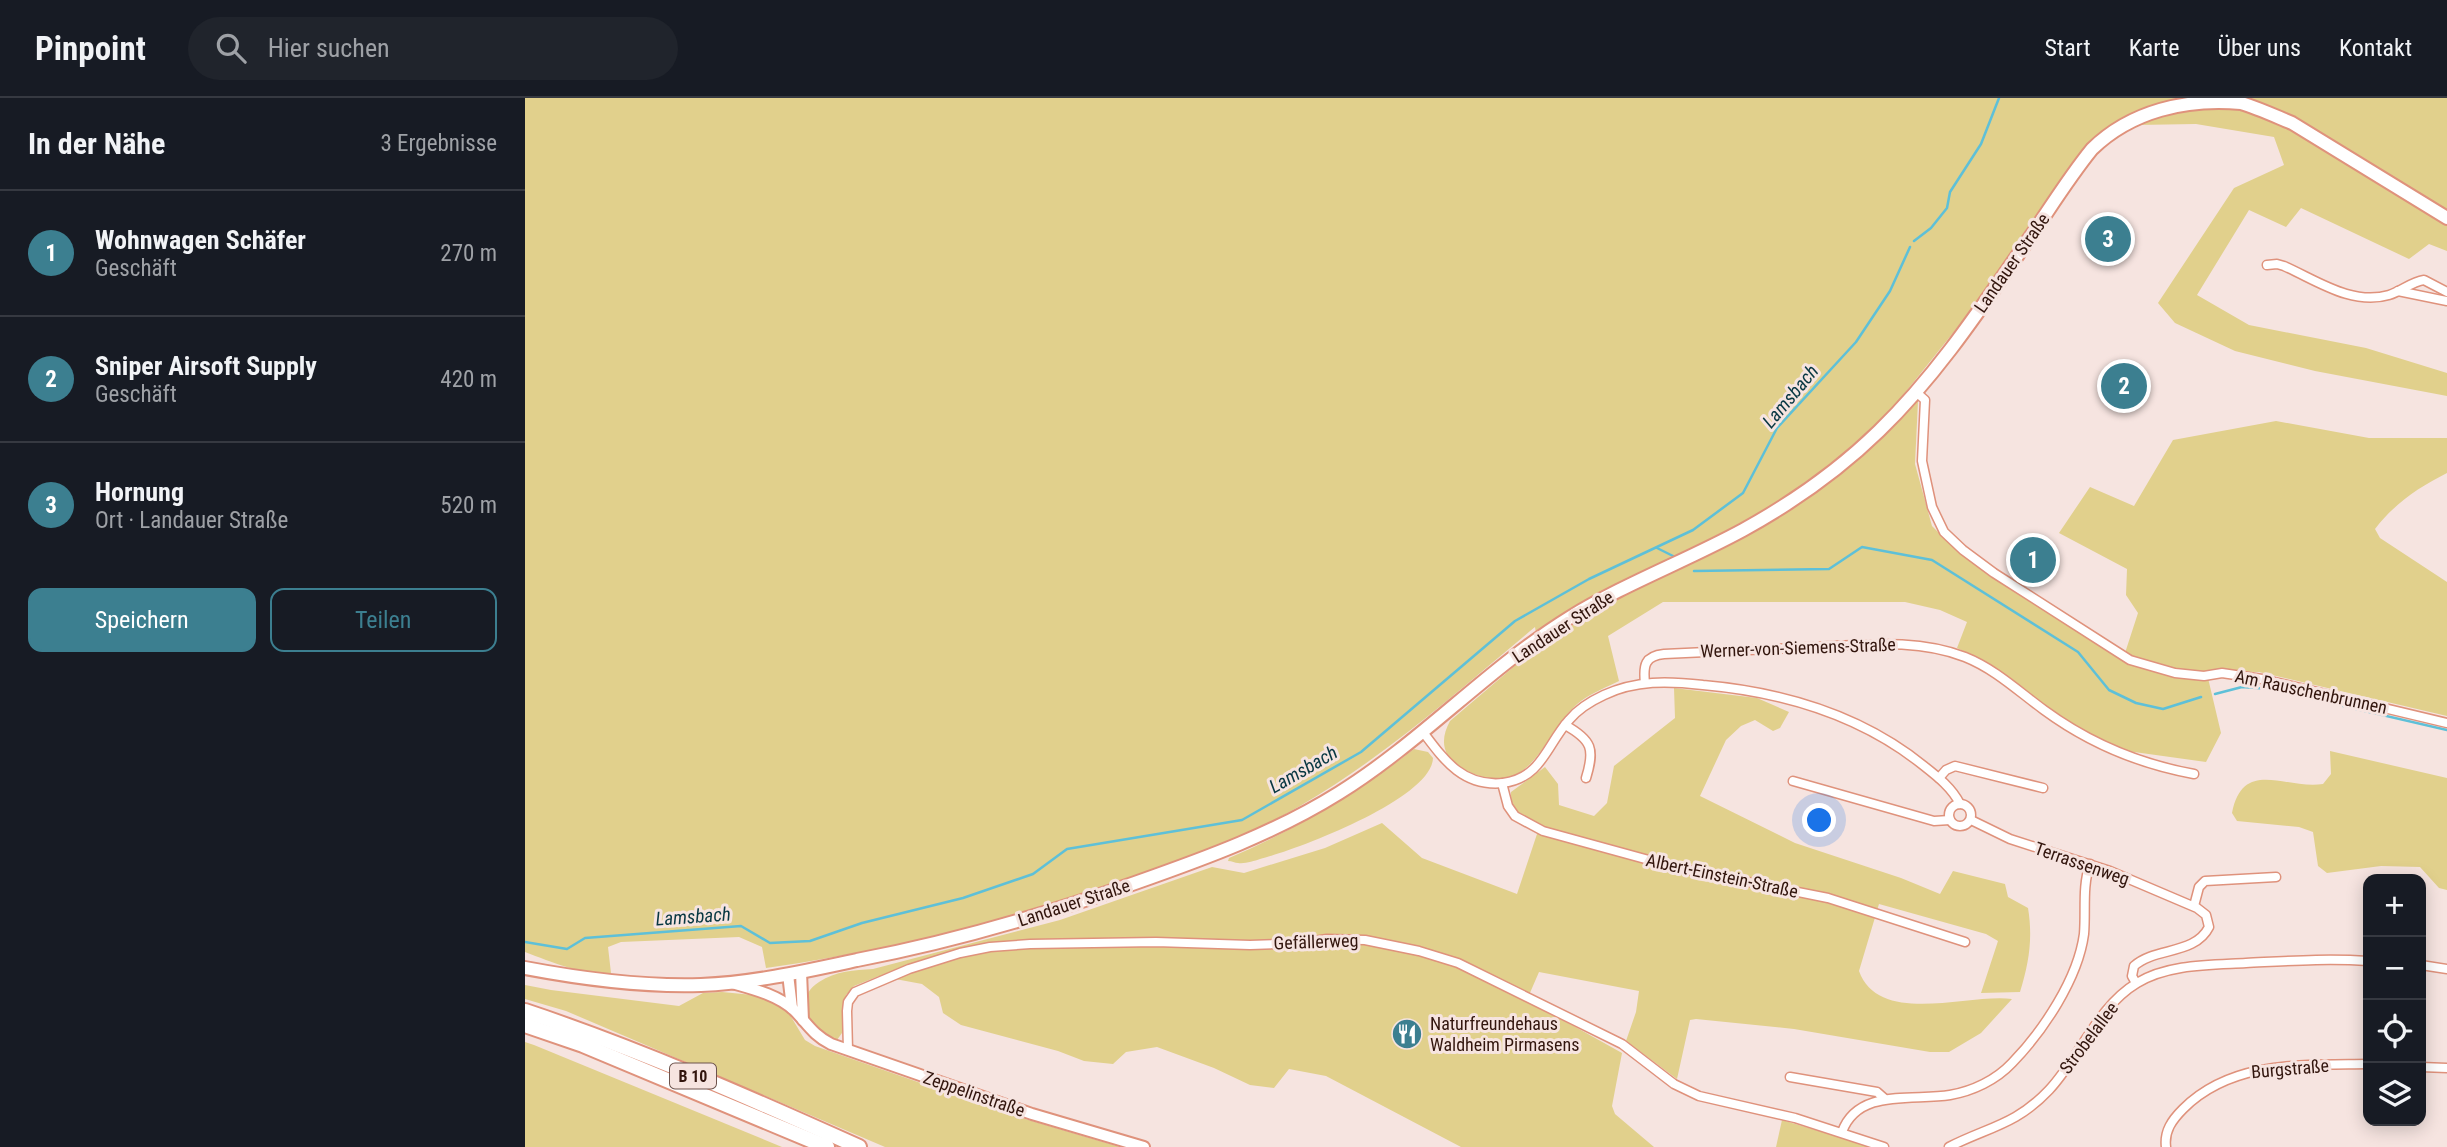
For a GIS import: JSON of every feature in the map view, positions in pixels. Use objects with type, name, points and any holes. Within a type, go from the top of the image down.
[{"type":"highway","name":"B 10","points":[[525,1011],[595,1036],[859,1147]]},
{"type":"highway","name":"B 10","points":[[525,1025],[583,1045],[827,1147]]},
{"type":"main road","name":"Landauer Straße","points":[[525,968],[629,984],[660,986],[730,982],[794,973],[896,953],[1013,923],[1115,890],[1213,855],[1312,810],[1369,773],[1527,647],[1572,616],[1741,531],[1825,477],[1877,433],[1916,392],[1957,342],[2092,149],[2127,120],[2157,106],[2187,100],[2219,99],[2239,102],[2270,113],[2292,123],[2447,218]]},
{"type":"street","points":[[2267,265],[2284,266],[2339,291],[2362,298],[2398,291],[2410,283],[2424,279],[2447,292]]},
{"type":"street","points":[[2398,291],[2447,301]]},
{"type":"street","name":"Am Rauschenbrunnen","points":[[1916,392],[1925,400],[1921,461],[1924,478],[1932,507],[1944,532],[1994,573],[2130,660],[2175,673],[2204,676],[2222,673],[2262,679],[2447,723]]},
{"type":"street","name":"Werner-von-Siemens-Straße","points":[[1645,682],[1643,668],[1647,660],[1664,654],[1894,643],[1934,648],[1965,657],[1991,670],[2063,724],[2099,744],[2144,762],[2194,774]]},
{"type":"street","points":[[1423,732],[1447,764],[1463,776],[1475,781],[1502,783],[1516,779],[1537,766],[1565,725],[1578,711],[1602,696],[1645,682],[1765,692],[1804,704],[1869,730],[1900,748],[1939,778],[1960,804]]},
{"type":"street","points":[[1565,725],[1585,739],[1591,748],[1592,758],[1586,778]]},
{"type":"street","points":[[1939,778],[1946,770],[1955,766],[2043,788]]},
{"type":"street","points":[[1793,781],[1934,821],[1950,820]]},
{"type":"street","name":"Albert-Einstein-Straße","points":[[1502,783],[1508,806],[1515,816],[1543,831],[1678,869],[1828,898],[1965,942]]},
{"type":"street","points":[[1960,804],[1969,807],[1971,820],[1963,826],[1953,824],[1950,820],[1952,807],[1960,804]]},
{"type":"street","name":"Terrassenweg","points":[[1971,820],[2010,839],[2090,864],[2194,906]]},
{"type":"street","points":[[1842,1132],[1849,1117],[1870,1103],[1965,1091],[1999,1075],[2021,1054],[2075,969],[2083,936],[2090,864]]},
{"type":"street","points":[[2136,984],[2132,971],[2139,962],[2203,937],[2209,928],[2208,919],[2194,906],[2199,887],[2206,881],[2276,877]]},
{"type":"street","name":"Gefällerweg","points":[[848,1050],[848,1002],[855,992],[909,969],[960,953],[990,947],[1030,944],[1114,942],[1250,945],[1327,939],[1365,940],[1419,951],[1458,963],[1622,1044],[1674,1084],[1699,1096],[1785,1116],[1884,1147]]},
{"type":"street","name":"Strobelallee","points":[[1949,1147],[2003,1125],[2033,1104],[2062,1075],[2114,1003],[2136,984],[2158,974],[2202,966],[2312,959],[2363,961]]},
{"type":"street","points":[[2426,966],[2447,969]]},
{"type":"street","points":[[730,982],[776,998],[792,1008],[794,973]]},
{"type":"street","points":[[794,973],[806,1025]]},
{"type":"street","name":"Zeppelinstraße","points":[[792,1008],[819,1038],[848,1050],[1032,1114],[1144,1147]]},
{"type":"street","name":"Burgstraße","points":[[2166,1147],[2167,1130],[2176,1116],[2201,1093],[2231,1077],[2288,1066],[2363,1064]]},
{"type":"street","points":[[2426,1066],[2447,1068]]},
{"type":"street","points":[[1790,1077],[1867,1090],[1885,1099]]},
{"type":"shaded area","points":[[525,98],[2447,98],[2447,251],[2429,244],[2409,259],[2301,208],[2286,227],[2249,210],[2197,295],[2249,325],[2366,348],[2447,373],[2447,396],[2315,371],[2235,351],[2175,323],[2158,303],[2234,188],[2284,165],[2274,137],[2196,124],[2136,125],[2081,152],[1973,308],[1900,399],[1918,401],[1915,464],[1932,526],[1960,554],[2126,661],[2170,675],[2208,678],[2221,733],[2206,762],[2127,751],[2071,725],[1990,664],[1957,648],[1967,622],[1940,610],[1905,602],[1663,602],[1608,636],[1619,681],[1581,701],[1569,712],[1538,755],[1527,767],[1514,775],[1499,779],[1467,771],[1448,756],[1444,738],[1450,721],[1538,646],[1535,627],[1392,744],[1332,787],[1261,827],[1156,869],[999,920],[813,961],[766,968],[762,947],[739,937],[621,942],[608,947],[611,973],[588,972],[525,952]]},
{"type":"shaded area","points":[[2276,421],[2369,438],[2447,438],[2447,473],[2408,497],[2375,529],[2380,538],[2447,582],[2447,716],[2259,672],[2192,671],[2161,667],[2133,659],[2125,653],[2138,613],[2126,595],[2127,569],[2059,533],[2090,487],[2134,506],[2173,440]]},
{"type":"shaded area","points":[[1674,688],[1757,698],[1789,712],[1780,728],[1773,731],[1755,720],[1741,726],[1726,740],[1700,796],[1795,843],[1901,878],[1940,894],[1953,871],[2005,884],[2008,897],[2028,908],[2029,950],[2020,992],[1981,993],[1998,941],[1986,934],[1879,904],[1859,971],[1870,988],[1885,998],[1905,1003],[2012,999],[1981,1033],[1949,1052],[1930,1052],[1794,1029],[1696,1019],[1690,1020],[1677,1079],[1626,1041],[1636,1012],[1639,991],[1539,972],[1526,1002],[1622,1053],[1612,1106],[1615,1114],[1654,1147],[1461,1147],[1326,1076],[1289,1069],[1274,1088],[1250,1085],[1214,1068],[1157,1047],[1126,1052],[1113,1064],[1084,1061],[1058,1051],[961,1025],[943,1013],[939,997],[922,984],[879,976],[854,986],[846,995],[842,1033],[837,1040],[819,1030],[807,1015],[805,1006],[810,990],[832,975],[873,969],[1060,920],[1212,867],[1244,873],[1325,848],[1382,823],[1422,858],[1517,894],[1540,825],[1528,820],[1515,809],[1511,792],[1545,767],[1558,784],[1559,805],[1594,816],[1607,803],[1614,766],[1675,718]]},
{"type":"shaded area","points":[[1414,749],[1428,752],[1433,758],[1427,774],[1411,790],[1387,806],[1330,834],[1278,854],[1246,863],[1228,861],[1229,858],[1325,810]]},
{"type":"shaded area","points":[[2330,751],[2447,778],[2447,890],[2439,888],[2420,867],[2381,866],[2327,873],[2318,866],[2313,832],[2299,827],[2237,821],[2232,813],[2238,796],[2246,786],[2256,781],[2268,780],[2323,784],[2331,774]]},
{"type":"shaded area","points":[[525,985],[679,1006],[703,993],[753,995],[770,1000],[787,1010],[805,1040],[815,1046],[1012,1115],[1120,1147],[885,1147],[566,1011],[525,999]]},
{"type":"shaded area","points":[[525,1042],[534,1045],[782,1147],[525,1147]]},
{"type":"shaded area","points":[[1782,1120],[1872,1147],[1776,1147]]},
{"type":"waterway","name":"Lamsbach","points":[[1914,241],[1931,228],[1947,208],[1950,192],[1981,144],[1999,98]]},
{"type":"waterway","name":"Lamsbach","points":[[525,942],[567,949],[585,938],[741,926],[770,943],[810,941],[862,923],[963,898],[1033,874],[1067,849],[1242,820],[1361,752],[1515,621],[1589,579],[1693,530],[1743,493],[1777,428],[1856,342],[1890,291],[1910,247]]},
{"type":"waterway","points":[[1694,571],[1829,569],[1862,547],[1932,560],[2078,652],[2109,690],[2136,703],[2163,709],[2201,697]]},
{"type":"waterway","points":[[1657,548],[1673,556]]},
{"type":"waterway","points":[[2215,694],[2242,687],[2270,689],[2447,730]]},
{"type":"place","name":"Hornung","points":[[2108,239]]},
{"type":"place","name":"Sniper Airsoft Supply","points":[[2124,386]]},
{"type":"place","name":"Wohnwagen Schäfer","points":[[2033,560]]},
{"type":"place","name":"Naturfreundehaus Waldheim Pirmasens","points":[[1407,1034]]}]
